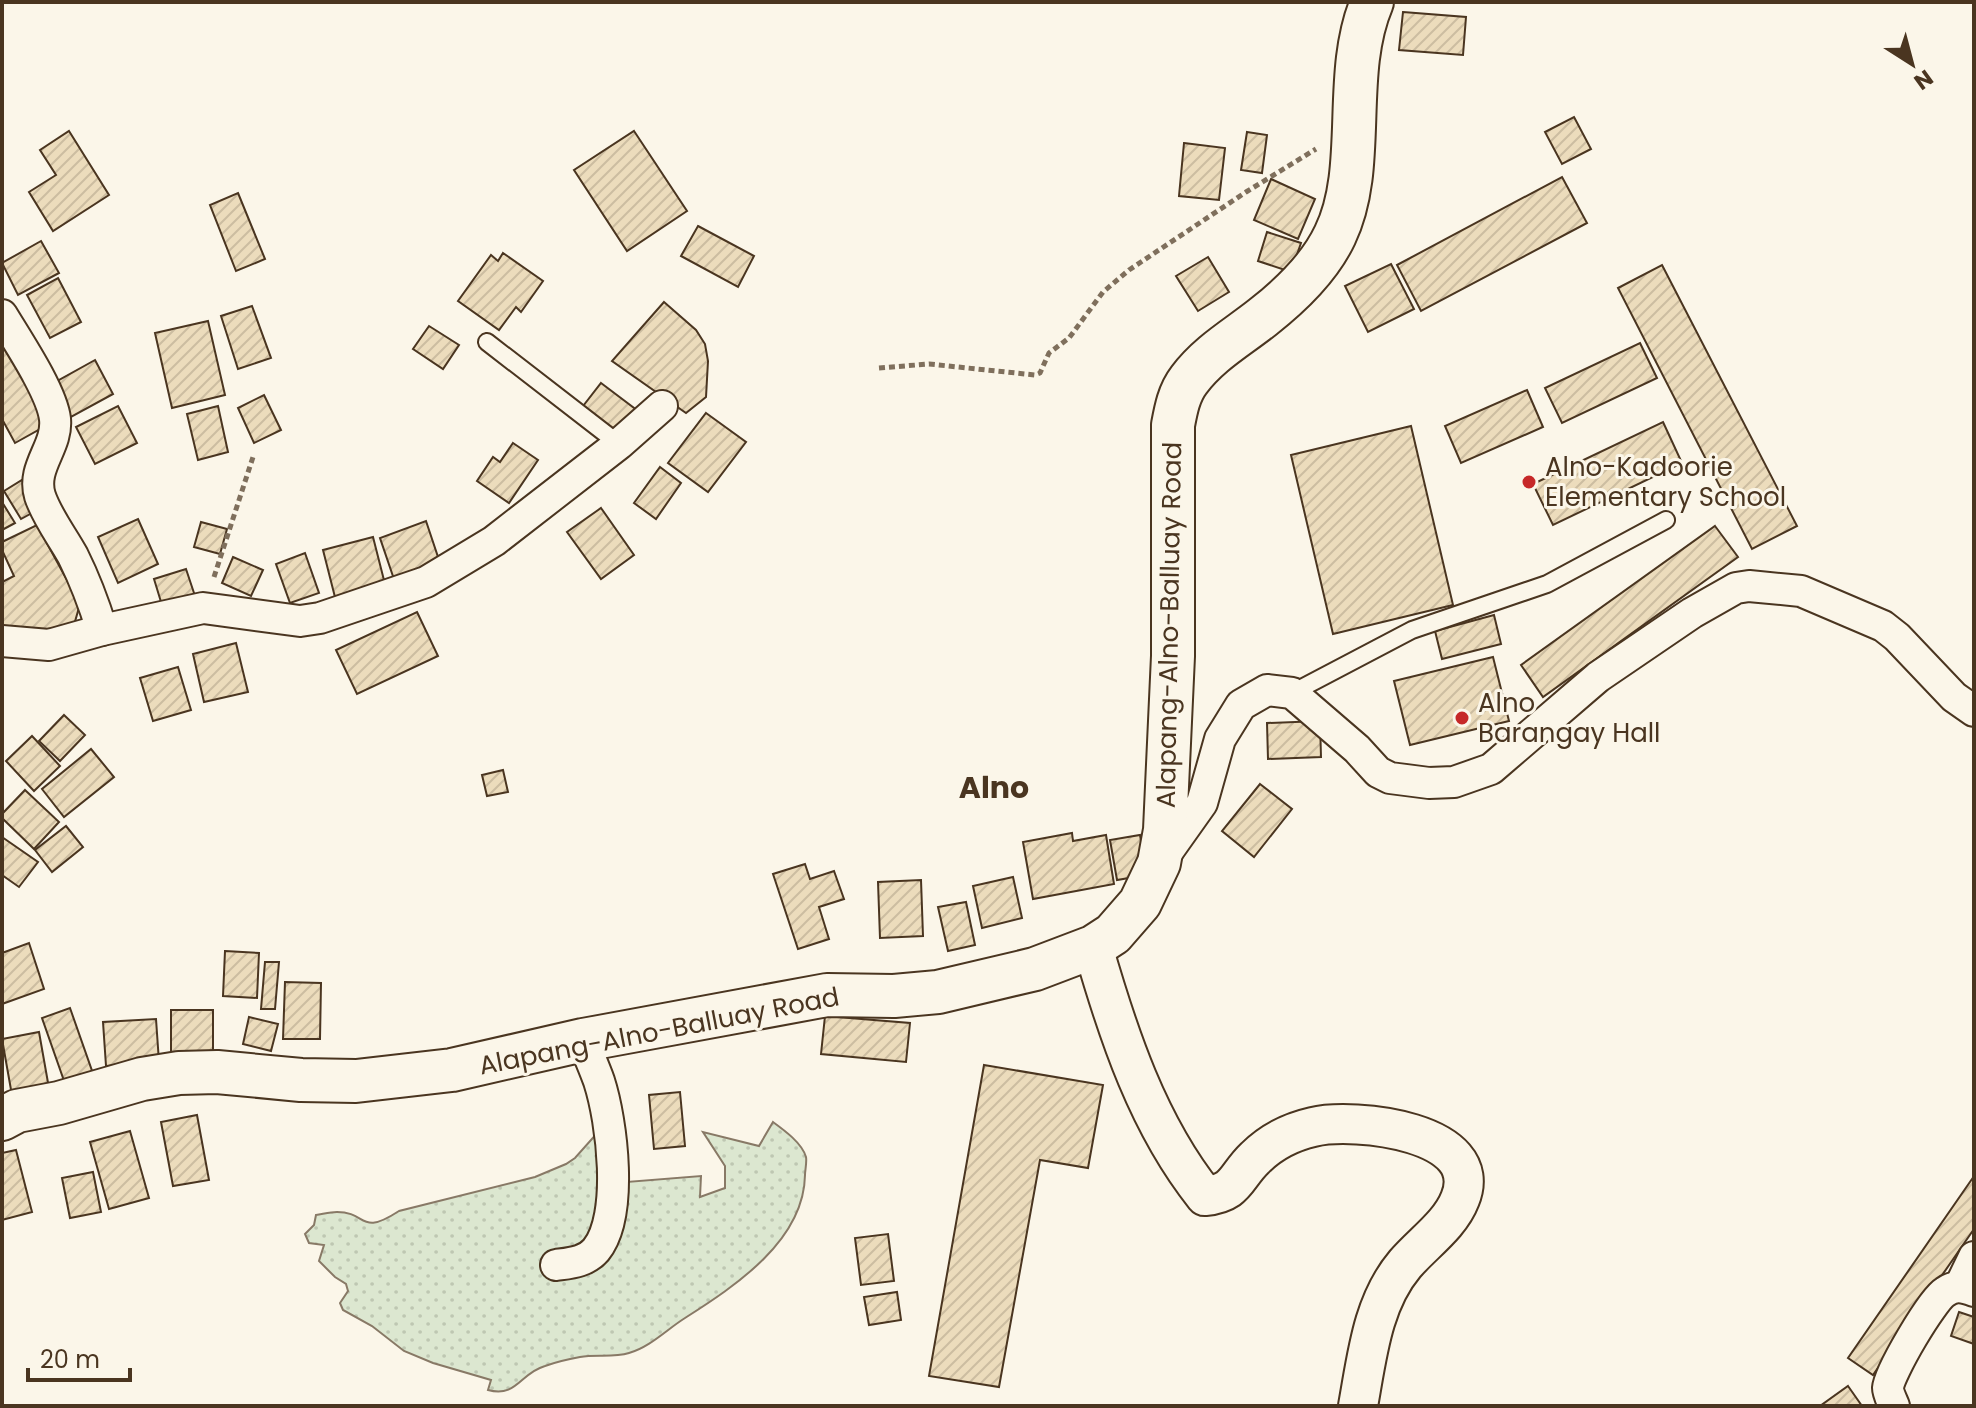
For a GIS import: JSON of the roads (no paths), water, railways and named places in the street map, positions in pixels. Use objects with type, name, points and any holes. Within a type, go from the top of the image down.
[{"type":"main road","name":"Alapang-Alno-Balluay Road","points":[[2,1119],[17,1111],[59,1103],[142,1079],[179,1073],[217,1072],[301,1080],[356,1081],[452,1070],[583,1040],[827,995],[894,996],[938,992],[1035,969],[1093,947],[1113,934],[1140,903],[1159,863],[1165,830],[1172,707],[1173,425],[1178,402],[1188,381],[1203,364],[1297,288],[1335,235],[1350,175],[1357,58],[1368,7]]},
{"type":"street","points":[[2,315],[51,403],[56,420],[39,468],[37,483],[50,517],[88,586],[102,630]]},
{"type":"street","points":[[2,641],[49,645],[203,608],[300,621],[320,618],[426,582],[494,541],[619,444],[662,406]]},
{"type":"street","points":[[1159,863],[1202,803],[1220,739],[1241,705],[1267,690],[1292,693],[1357,749],[1378,772],[1390,778],[1429,783],[1454,782],[1491,769],[1598,677],[1680,621],[1736,588],[1749,586],[1801,591],[1883,626],[1954,697],[1974,711]]},
{"type":"street","points":[[1093,947],[1117,1028],[1152,1108],[1170,1147],[1205,1196],[1222,1195],[1238,1181],[1254,1158],[1279,1138],[1315,1126],[1358,1123],[1394,1128],[1431,1141],[1453,1154],[1464,1174],[1461,1199],[1439,1229],[1404,1265],[1383,1298],[1371,1334],[1358,1406]]},
{"type":"street","points":[[556,1265],[579,1262],[595,1251],[608,1226],[612,1207],[611,1156],[605,1109],[599,1082],[583,1040]]},
{"type":"street","points":[[1894,1406],[1888,1389],[1894,1372],[1930,1307],[1944,1292],[1967,1288],[1974,1257]]},
{"type":"lane","points":[[487,342],[619,444]]},
{"type":"lane","points":[[1292,693],[1412,630],[1547,584],[1666,520]]},
{"type":"place","name":"Alno-Kadoorie Elementary School","points":[[1529,482]]},
{"type":"place","name":"Alno Barangay Hall","points":[[1462,718]]},
{"type":"district","name":"Alno","points":[[994,788]]}]
